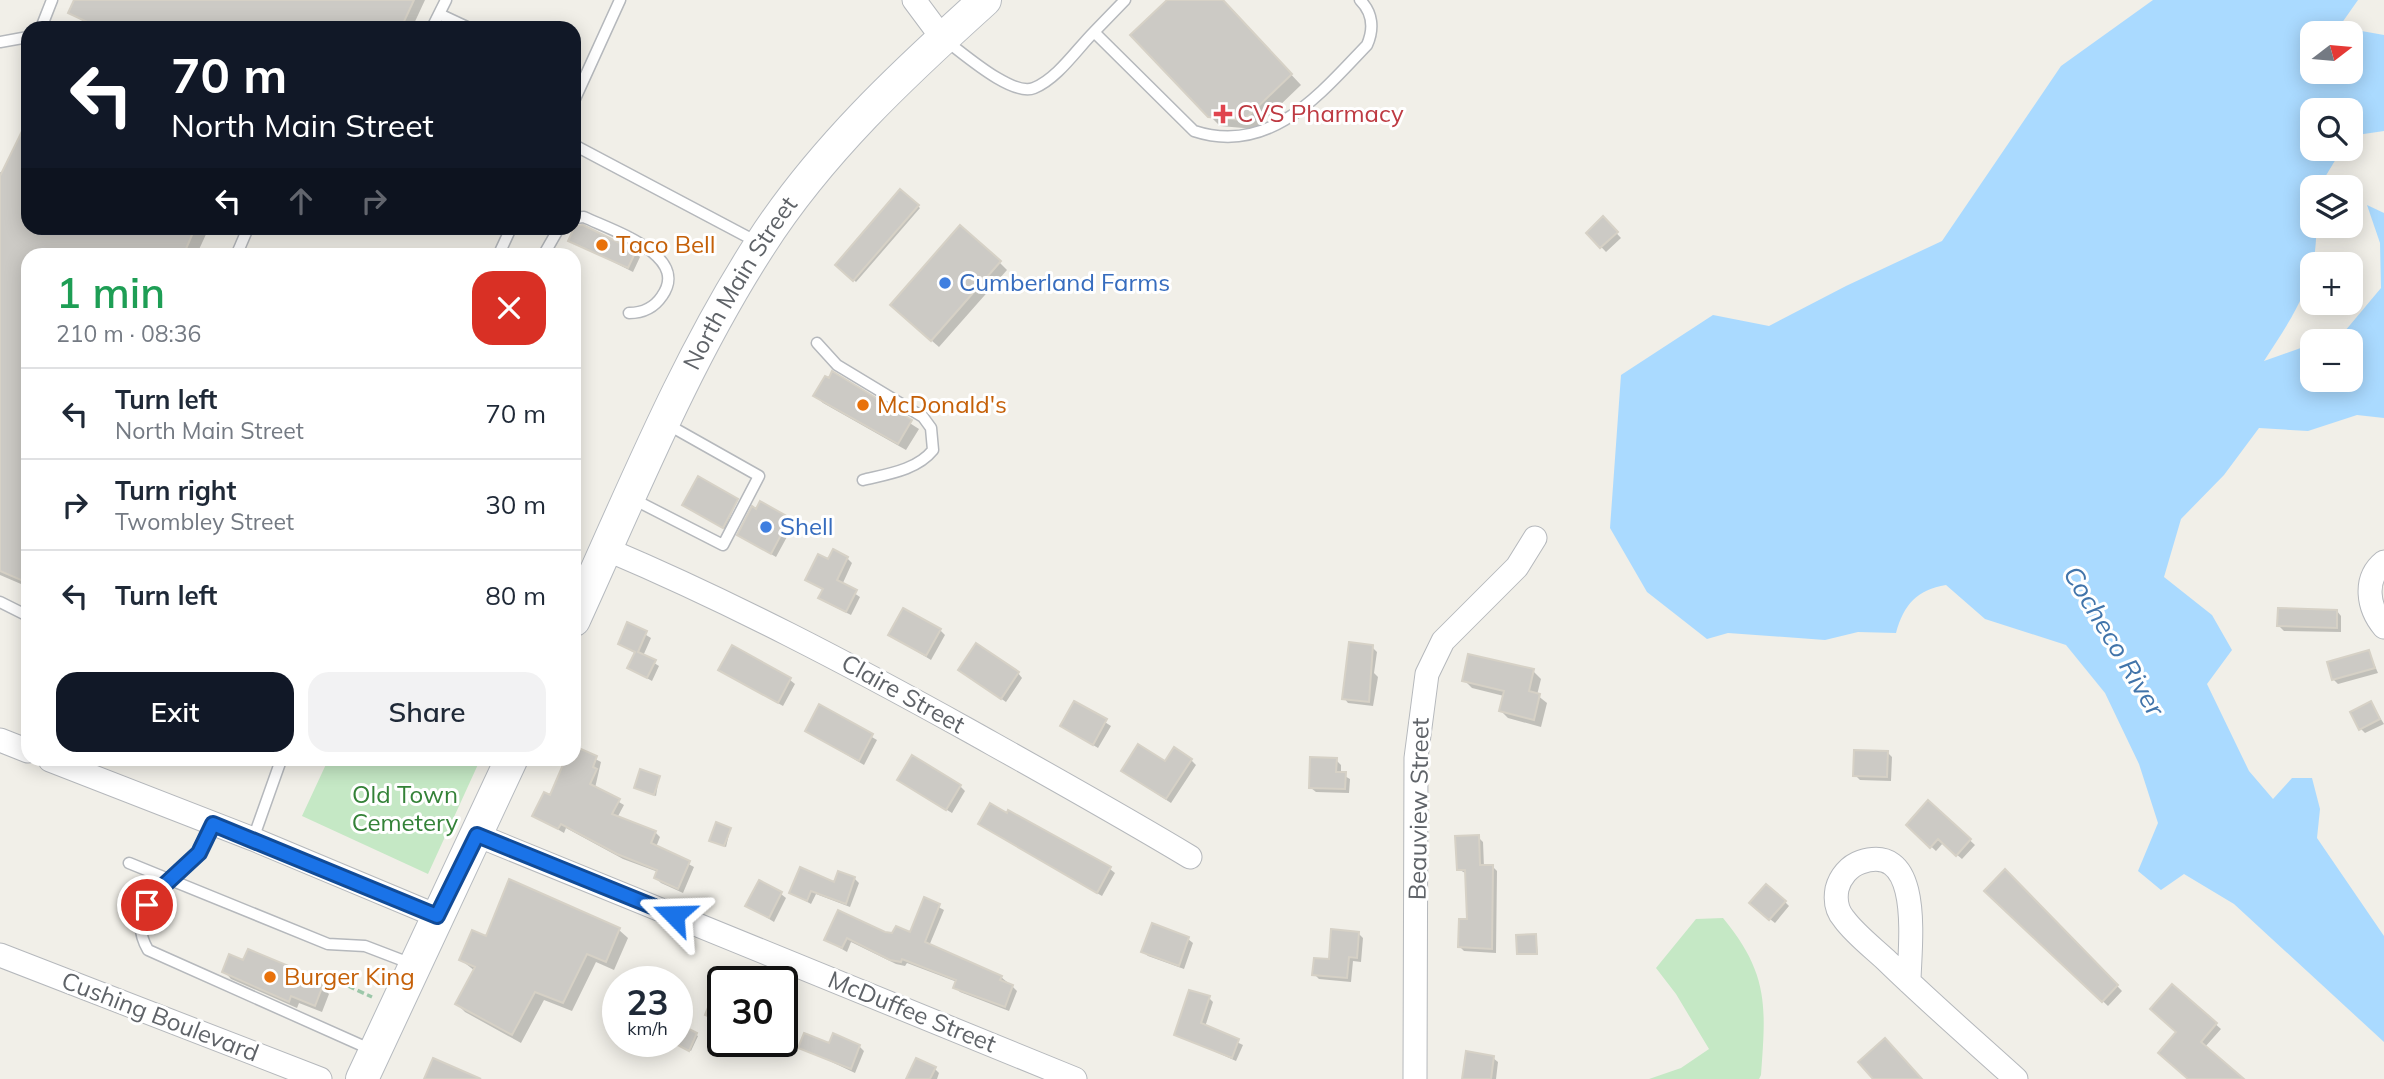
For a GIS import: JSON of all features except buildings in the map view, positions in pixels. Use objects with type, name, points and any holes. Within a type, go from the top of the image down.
[{"type":"main road","name":"North Main Street","points":[[581,604],[663,422],[713,323],[761,244],[848,132],[907,70],[985,0]]},
{"type":"main road","points":[[368,1065],[509,766]]},
{"type":"street","points":[[914,0],[943,38]]},
{"type":"street","name":"Beauview Street","points":[[1415,1079],[1416,758],[1427,674],[1443,641],[1517,567],[1535,538]]},
{"type":"street","name":"Claire Street","points":[[606,549],[708,593],[819,648],[1120,814],[1190,857]]},
{"type":"street","points":[[2384,562],[2374,570],[2369,597],[2384,627]]},
{"type":"street","points":[[0,740],[21,748]]},
{"type":"street","points":[[65,766],[253,839],[437,916]]},
{"type":"street","name":"McDuffee Street","points":[[477,835],[1075,1079]]},
{"type":"street","points":[[1909,982],[1908,888],[1895,867],[1884,862],[1861,862],[1850,868],[1837,887],[1838,911],[1845,921],[1909,982],[2016,1079]]},
{"type":"street","name":"Cushing Boulevard","points":[[0,955],[320,1079]]},
{"type":"lane","points":[[44,21],[52,0]]},
{"type":"lane","points":[[436,21],[446,0]]},
{"type":"lane","points":[[581,74],[620,0]]},
{"type":"lane","points":[[943,38],[1005,83],[1020,89],[1032,89],[1046,81],[1125,0]]},
{"type":"lane","points":[[1094,32],[1194,131],[1207,136],[1252,136],[1269,130],[1305,108],[1367,45],[1373,32],[1372,25],[1360,0]]},
{"type":"lane","points":[[439,14],[454,21]]},
{"type":"lane","points":[[0,42],[21,38]]},
{"type":"lane","points":[[581,149],[761,244]]},
{"type":"lane","points":[[581,217],[643,245],[655,252],[663,262],[667,285],[664,294],[649,309],[629,313]]},
{"type":"lane","points":[[817,343],[837,365],[923,417],[931,428],[933,450],[926,458],[911,467],[863,480]]},
{"type":"lane","points":[[629,497],[723,545],[758,475],[663,422]]},
{"type":"lane","points":[[0,602],[21,612]]},
{"type":"lane","points":[[253,839],[275,766]]},
{"type":"lane","points":[[213,824],[199,853],[147,905],[140,934],[148,950],[368,1065]]},
{"type":"lane","points":[[129,863],[328,944],[377,949],[415,965]]},
{"type":"path","points":[[348,986],[377,999]]},
{"type":"green space","name":"Old Town Cemetery","points":[[325,766],[477,766],[428,874],[302,816]]},
{"type":"green space","points":[[1723,918],[1749,956],[1757,974],[1764,1029],[1761,1075],[1759,1079],[1649,1079],[1681,1068],[1709,1049],[1676,994],[1656,968],[1696,919]]},
{"type":"water","name":"Cocheco River","points":[[2153,0],[2358,0],[2343,21],[2300,21],[2300,84],[2363,84],[2363,31],[2384,35],[2384,131],[2363,134],[2363,98],[2300,98],[2300,161],[2335,161],[2326,175],[2300,175],[2300,238],[2316,238],[2315,252],[2300,252],[2300,302],[2264,361],[2300,348],[2300,392],[2363,392],[2363,329],[2347,329],[2358,315],[2363,315],[2363,310],[2381,288],[2380,243],[2367,205],[2384,213],[2384,418],[2357,415],[2308,431],[2259,428],[2224,475],[2181,519],[2164,577],[2212,615],[2232,650],[2207,684],[2249,771],[2273,799],[2292,778],[2312,778],[2320,809],[2317,838],[2384,936],[2384,1042],[2234,904],[2184,874],[2161,890],[2138,871],[2158,823],[2139,764],[2105,693],[2066,645],[1985,619],[1946,585],[1927,591],[1913,600],[1903,614],[1896,633],[1858,632],[1825,640],[1728,633],[1707,639],[1647,592],[1610,528],[1621,375],[1713,315],[1769,326],[1942,241],[2061,66]]},
{"type":"place","name":"CVS Pharmacy","points":[[1223,114]]},
{"type":"place","name":"Taco Bell","points":[[602,245]]},
{"type":"place","name":"Cumberland Farms","points":[[945,283]]},
{"type":"place","name":"McDonald's","points":[[863,405]]},
{"type":"place","name":"Shell","points":[[766,527]]},
{"type":"place","name":"Burger King","points":[[270,977]]},
{"type":"route","points":[[147,905],[158,891],[199,853],[213,824],[437,916],[477,835],[674,915]]}]
